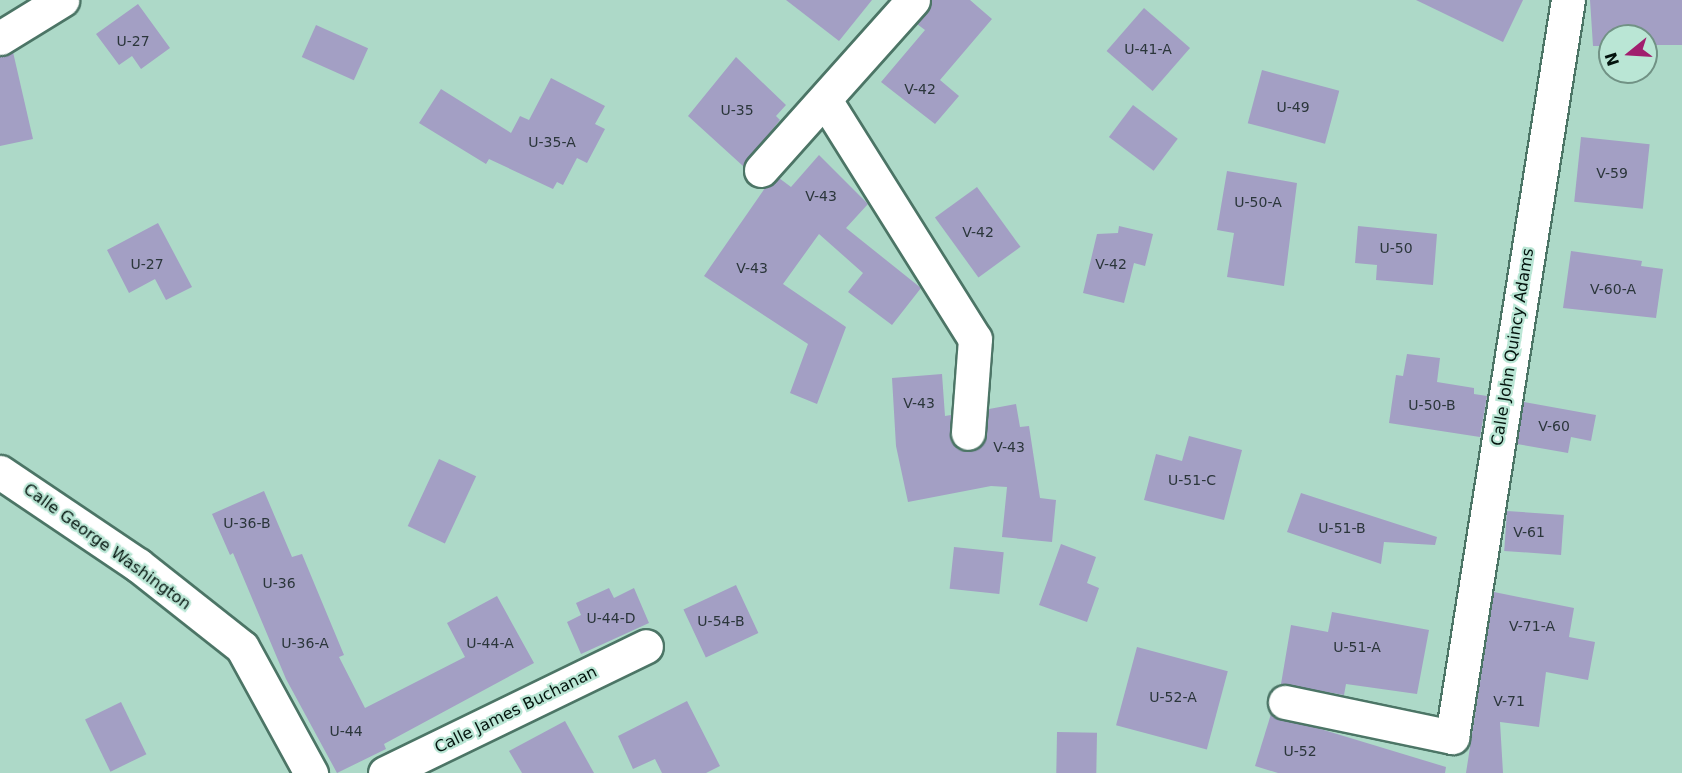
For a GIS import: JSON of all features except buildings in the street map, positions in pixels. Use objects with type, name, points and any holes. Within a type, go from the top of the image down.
[{"type":"street","points":[[0,38],[62,0]]},
{"type":"street","points":[[761,170],[913,0]]},
{"type":"street","name":"Calle John Quincy Adams","points":[[1285,702],[1452,737],[1568,0]]},
{"type":"street","points":[[825,100],[975,339],[968,433]]},
{"type":"street","name":"Calle George Washington","points":[[0,472],[138,565],[242,647],[311,773]]},
{"type":"street","name":"Calle James Buchanan","points":[[385,773],[646,646]]}]
